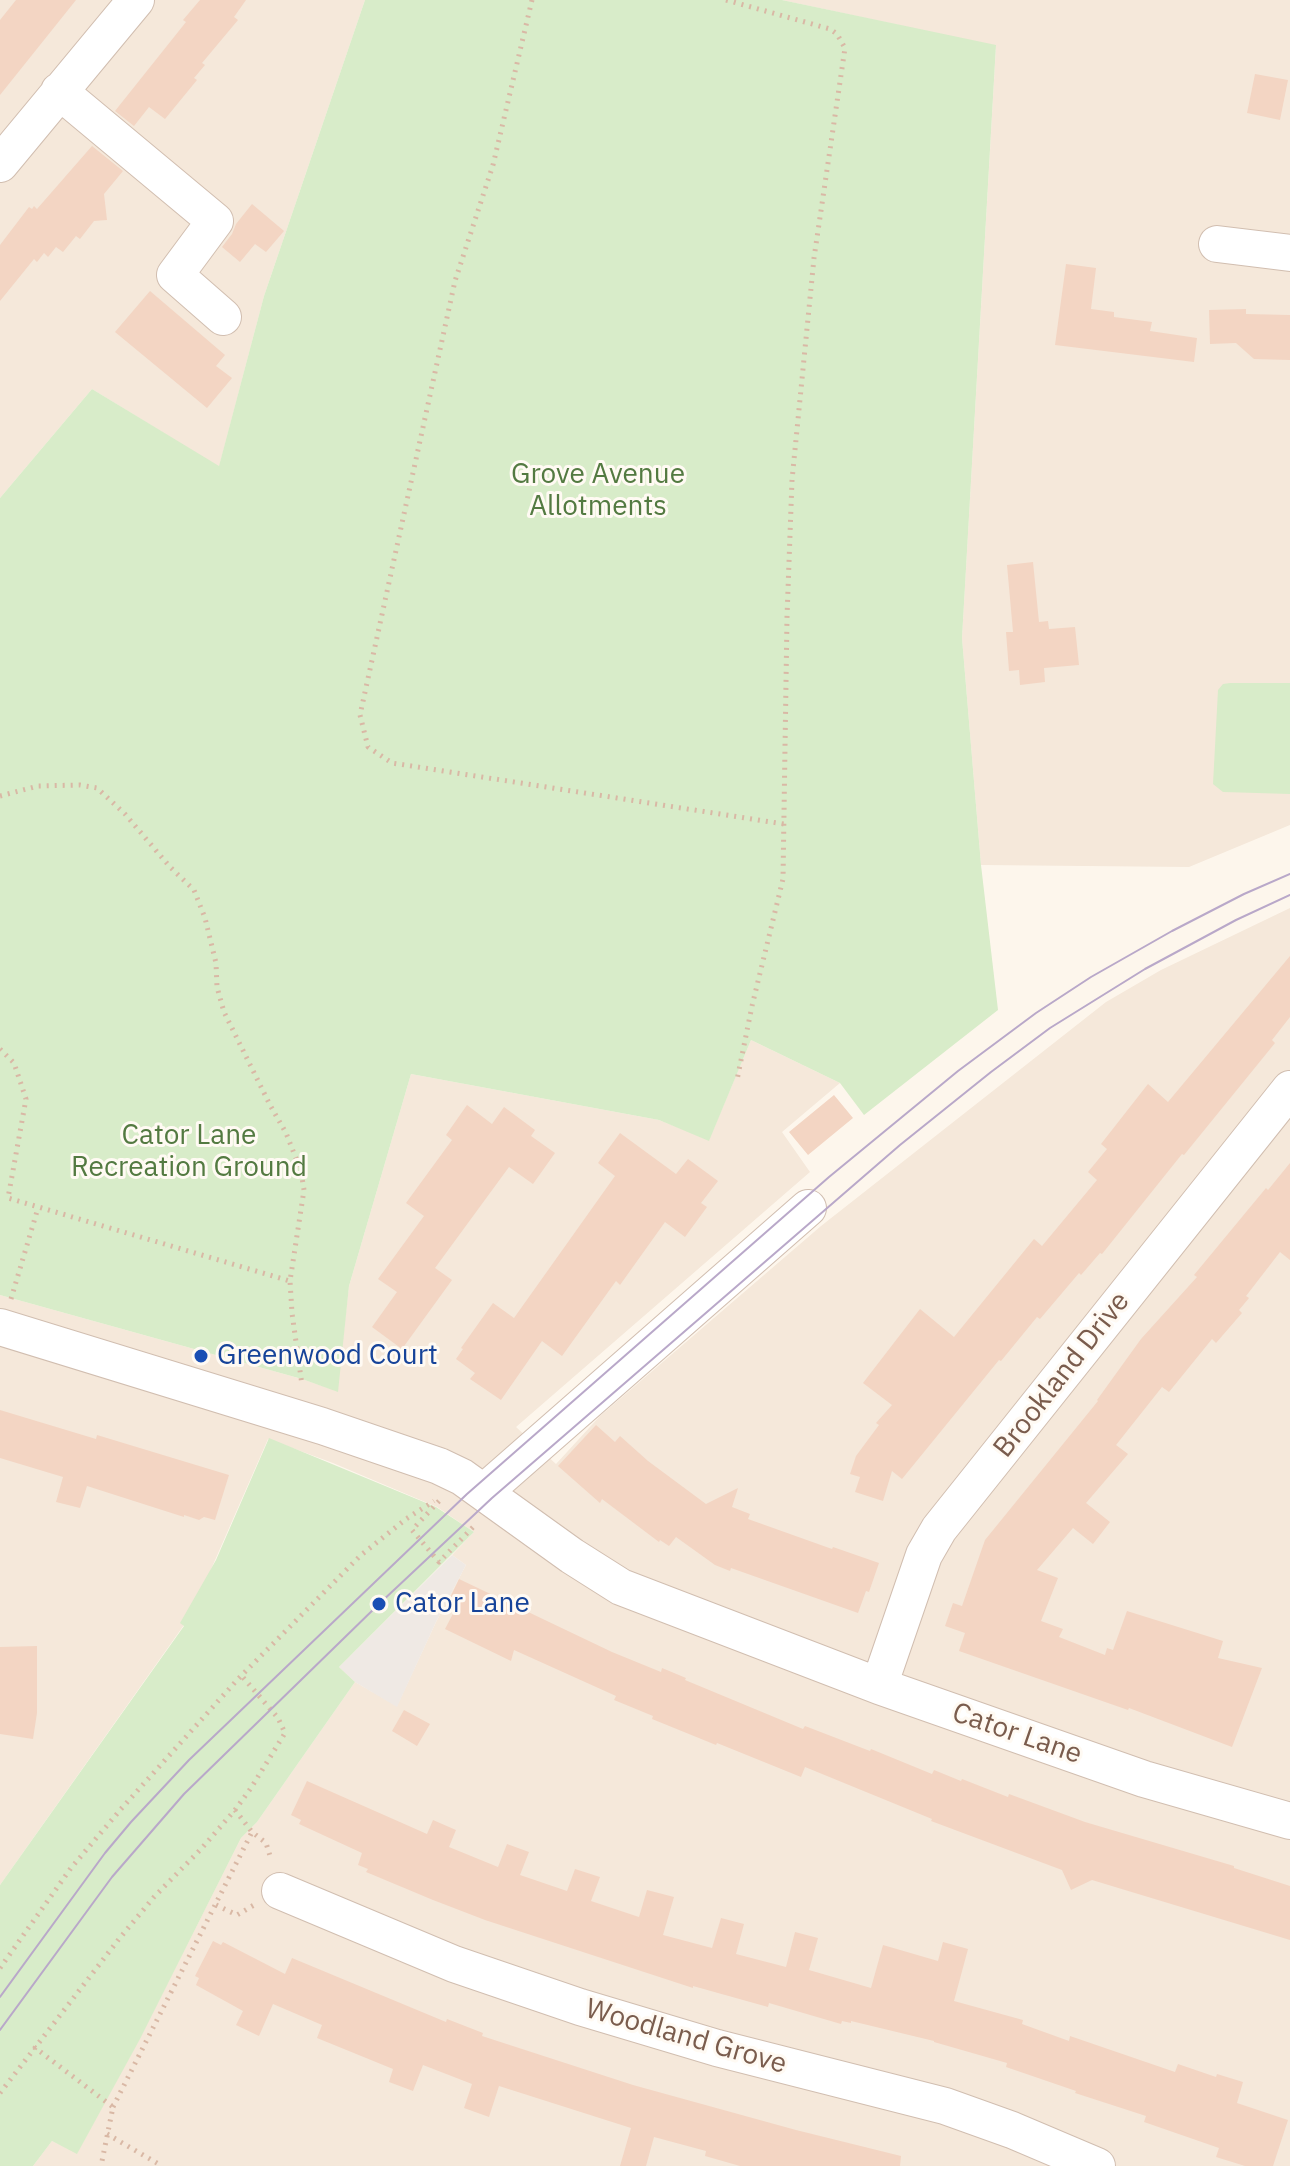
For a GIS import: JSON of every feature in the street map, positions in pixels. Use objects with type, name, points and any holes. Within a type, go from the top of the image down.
[{"type":"street","points":[[0,164],[136,0]]},
{"type":"street","points":[[59,91],[215,221],[175,275],[223,317]]},
{"type":"street","points":[[1217,244],[1290,253]]},
{"type":"street","name":"Brookland Drive","points":[[879,1686],[924,1555],[939,1529],[1290,1089]]},
{"type":"street","points":[[467,1497],[808,1208]]},
{"type":"street","name":"Cator Lane","points":[[2,1327],[407,1455],[467,1497],[621,1587],[879,1686],[1144,1779],[1290,1821]]},
{"type":"street","name":"Woodland Grove","points":[[280,1891],[454,1964],[580,2007],[717,2048],[945,2106],[1097,2166]]},
{"type":"path","points":[[532,0],[493,165],[455,281],[360,715],[368,747],[392,763],[784,824]]},
{"type":"path","points":[[726,0],[753,3],[830,29],[845,48],[814,258],[792,480],[783,879],[737,1080]]},
{"type":"path","points":[[0,796],[38,786],[80,785],[97,788],[194,890],[205,918],[224,1012],[286,1133],[301,1171],[304,1190],[290,1281],[302,1379],[302,1420]]},
{"type":"path","points":[[0,1049],[14,1063],[26,1099],[8,1198],[290,1281]]},
{"type":"path","points":[[2,1327],[38,1208]]},
{"type":"path","points":[[467,1497],[439,1562],[412,1530],[467,1497]]},
{"type":"path","points":[[0,1968],[71,1868],[241,1675],[360,1556],[406,1519],[467,1497]]},
{"type":"path","points":[[0,2093],[154,1897],[235,1810],[285,1733],[278,1718],[241,1675]]},
{"type":"path","points":[[235,1810],[252,1832],[266,1843],[280,1891]]},
{"type":"path","points":[[101,2166],[113,2107],[252,1832]]},
{"type":"path","points":[[34,2047],[113,2107]]},
{"type":"path","points":[[107,2134],[162,2166]]},
{"type":"shaded area","points":[[0,0],[365,0],[264,296],[219,467],[92,389],[0,498]]},
{"type":"shaded area","points":[[782,0],[1290,0],[1290,825],[1189,867],[981,865],[962,638],[996,46]]},
{"type":"shaded area","points":[[1290,908],[1290,2166],[33,2166],[52,2141],[77,2153],[140,2038],[241,1838],[257,1822],[355,1682],[397,1706],[466,1565],[452,1555],[474,1532],[437,1507],[268,1439],[191,1615],[0,1885],[0,1295],[337,1391],[349,1286],[411,1074],[659,1120],[709,1140],[751,1040],[840,1083],[782,1132],[810,1172],[516,1427],[556,1464],[600,1416],[821,1226],[1106,1002],[1161,970]]},
{"type":"shaded area","points":[[452,1555],[466,1565],[397,1707],[355,1682],[339,1667]]},
{"type":"green space","name":"Grove Avenue Allotments","points":[[365,0],[782,0],[996,45],[962,638],[981,865],[998,1010],[864,1115],[840,1083],[751,1040],[709,1141],[659,1120],[411,1074],[349,1286],[338,1392],[302,1379],[0,1295],[0,498],[92,389],[219,466],[264,296]]},
{"type":"green space","points":[[1290,683],[1290,794],[1223,792],[1213,784],[1218,690],[1223,684]]},
{"type":"green space","points":[[269,1438],[436,1507],[474,1532],[339,1667],[355,1682],[257,1822],[241,1838],[140,2039],[77,2154],[52,2141],[33,2166],[0,2166],[0,1885],[184,1626],[180,1623],[216,1560]]},
{"type":"building","points":[[16,0],[76,0],[0,95],[0,20]]},
{"type":"building","points":[[200,0],[246,0],[234,17],[238,20],[202,63],[205,65],[194,78],[197,80],[165,119],[149,107],[134,126],[115,111]]},
{"type":"building","points":[[1255,74],[1288,80],[1280,120],[1247,113]]},
{"type":"building","points":[[92,146],[123,171],[104,194],[107,220],[94,221],[80,239],[76,236],[63,252],[56,247],[48,257],[44,253],[37,262],[34,259],[0,301],[0,245],[29,207],[37,209]]},
{"type":"building","points":[[252,204],[284,231],[266,252],[255,244],[240,262],[222,247]]},
{"type":"building","points":[[1066,264],[1096,268],[1091,309],[1114,312],[1114,317],[1152,322],[1150,331],[1197,338],[1194,362],[1055,345]]},
{"type":"building","points":[[150,291],[225,355],[216,366],[232,378],[207,408],[115,332]]},
{"type":"building","points":[[1246,309],[1246,314],[1290,315],[1290,360],[1254,359],[1236,343],[1210,344],[1209,310]]},
{"type":"building","points":[[1033,562],[1039,622],[1048,621],[1049,629],[1075,627],[1079,665],[1044,668],[1045,682],[1020,685],[1019,670],[1009,671],[1006,632],[1013,632],[1007,565]]},
{"type":"building","points":[[1290,956],[1290,1017],[1272,1040],[1275,1043],[1102,1254],[1081,1275],[1079,1273],[1040,1319],[1037,1317],[902,1479],[892,1471],[883,1501],[855,1492],[860,1477],[850,1474],[856,1456],[879,1425],[876,1423],[892,1405],[863,1383],[920,1309],[954,1337],[1034,1239],[1042,1246],[1097,1180],[1088,1172],[1107,1149],[1101,1144],[1148,1084],[1168,1102]]},
{"type":"building","points":[[834,1095],[853,1118],[808,1155],[789,1132]]},
{"type":"building","points":[[467,1105],[492,1124],[504,1107],[535,1130],[531,1136],[555,1153],[533,1184],[509,1167],[435,1268],[452,1280],[402,1349],[372,1327],[397,1292],[378,1279],[424,1216],[406,1203],[452,1140],[446,1135]]},
{"type":"building","points":[[620,1133],[676,1174],[688,1159],[718,1181],[701,1203],[707,1207],[685,1237],[665,1222],[620,1285],[616,1281],[562,1356],[542,1341],[501,1400],[470,1379],[475,1373],[456,1359],[493,1303],[514,1318],[615,1176],[598,1163]]},
{"type":"building","points":[[1290,1163],[1290,1260],[1280,1252],[1246,1296],[1249,1298],[1239,1310],[1242,1313],[1216,1343],[1212,1339],[1169,1392],[1162,1387],[1116,1445],[1128,1454],[1086,1503],[1110,1522],[1093,1544],[1073,1528],[1037,1570],[1058,1578],[1041,1621],[1063,1629],[1059,1637],[1105,1655],[1107,1648],[1113,1650],[1127,1611],[1223,1641],[1218,1658],[1262,1668],[1232,1747],[1129,1708],[959,1651],[965,1633],[945,1626],[953,1603],[962,1606],[985,1540],[1098,1401],[1141,1339],[1197,1277],[1194,1275]]},
{"type":"building","points":[[0,1410],[96,1439],[97,1435],[229,1475],[215,1520],[184,1517],[87,1486],[80,1508],[56,1502],[63,1477],[0,1458]]},
{"type":"building","points":[[596,1425],[615,1442],[620,1436],[706,1504],[738,1488],[732,1507],[750,1514],[748,1519],[879,1563],[858,1613],[715,1565],[676,1537],[669,1546],[659,1542],[602,1499],[600,1503],[558,1466]]},
{"type":"building","points":[[459,1579],[612,1652],[661,1672],[662,1668],[803,1729],[805,1726],[932,1774],[934,1770],[1008,1797],[1009,1794],[1085,1822],[1234,1866],[1290,1886],[1290,1940],[1092,1880],[1071,1890],[1062,1870],[931,1821],[805,1767],[801,1777],[716,1745],[652,1719],[653,1716],[614,1700],[616,1696],[514,1650],[511,1661],[445,1629],[456,1608],[447,1604]]},
{"type":"building","points":[[37,1646],[37,1713],[33,1739],[0,1734],[0,1647]]},
{"type":"building","points":[[404,1710],[430,1724],[417,1746],[392,1731]]},
{"type":"building","points":[[307,1781],[427,1834],[433,1820],[456,1830],[449,1847],[498,1867],[507,1844],[529,1852],[520,1875],[567,1891],[575,1869],[600,1877],[591,1901],[639,1917],[647,1890],[674,1897],[663,1935],[712,1948],[721,1918],[744,1924],[736,1954],[786,1967],[795,1932],[818,1938],[809,1970],[871,1988],[883,1945],[938,1961],[943,1942],[968,1949],[954,2001],[1023,2020],[1022,2024],[1069,2041],[1070,2036],[1175,2072],[1178,2064],[1243,2082],[1237,2103],[1288,2120],[1273,2166],[1245,2166],[1216,2157],[1219,2148],[1144,2122],[1146,2116],[1006,2067],[1007,2063],[851,2021],[842,2021],[841,2024],[769,2003],[768,2007],[693,1988],[433,1900],[366,1872],[368,1869],[358,1865],[362,1853],[299,1824],[301,1820],[291,1815]]},
{"type":"building","points":[[213,1941],[221,1945],[223,1942],[285,1974],[292,1958],[446,2022],[447,2019],[483,2033],[482,2036],[633,2085],[901,2156],[900,2166],[740,2166],[705,2156],[706,2151],[654,2137],[646,2166],[620,2166],[631,2128],[499,2086],[489,2117],[464,2108],[472,2084],[423,2065],[413,2091],[389,2082],[393,2069],[317,2038],[322,2025],[273,2004],[259,2036],[236,2025],[243,2011],[196,1985],[199,1978],[195,1976]]},
{"type":"tram line","points":[[0,1997],[105,1853],[189,1760],[467,1494],[829,1177],[958,1071],[1036,1013],[1091,977],[1172,931],[1290,874]]},
{"type":"tram line","points":[[0,2030],[112,1877],[184,1794],[492,1498],[900,1145],[991,1072],[1050,1028],[1145,969],[1290,895]]},
{"type":"place","name":"Greenwood Court","points":[[201,1356]]},
{"type":"place","name":"Cator Lane","points":[[379,1604]]},
{"type":"park label","name":"Cator Lane Recreation Ground","points":[[189,1152]]}]
